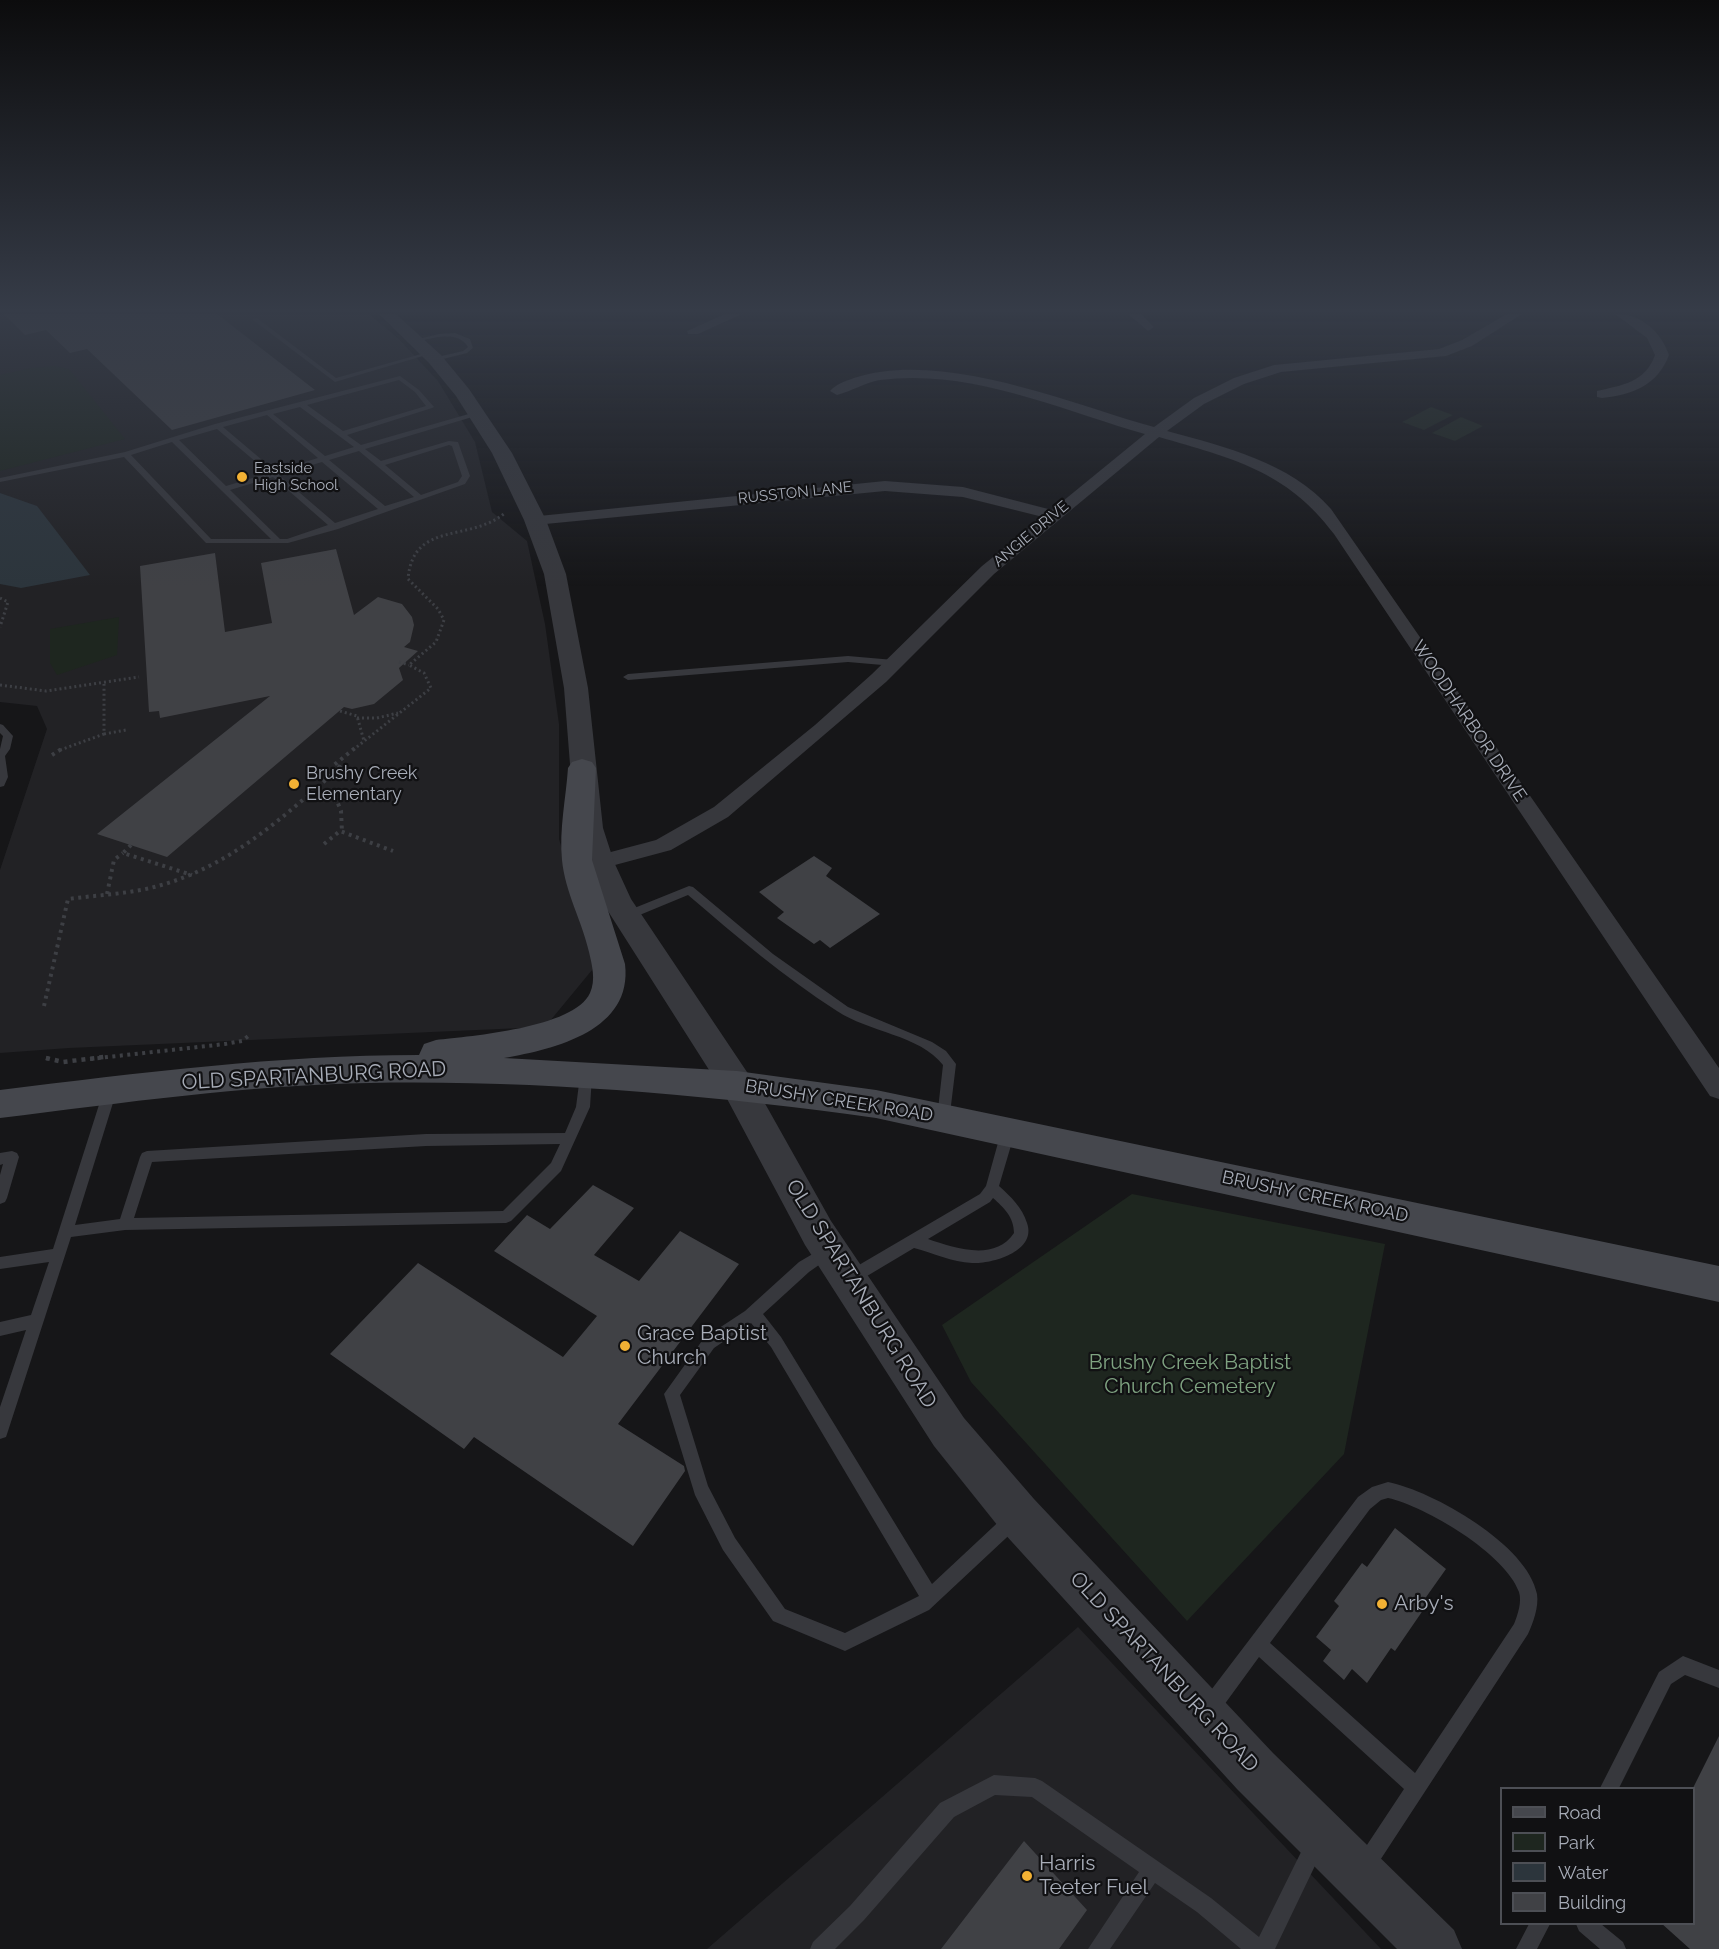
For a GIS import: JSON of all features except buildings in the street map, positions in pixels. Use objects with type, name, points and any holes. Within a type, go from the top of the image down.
[{"type":"main road","points":[[332,1071],[556,1033],[578,1023],[597,1009],[608,995],[610,981],[605,952],[578,860],[582,768]]},
{"type":"main road","name":"OLD SPARTANBURG ROAD","points":[[0,1104],[203,1079],[332,1071],[461,1069],[737,1085]]},
{"type":"main road","name":"BRUSHY CREEK ROAD","points":[[737,1085],[876,1104],[1719,1284]]},
{"type":"street","name":"BRUSHY CREEK ROAD","points":[[470,405],[502,453],[535,520],[555,574],[576,688],[589,828],[600,862],[626,916],[737,1085]]},
{"type":"street","name":"WOODHARBOR DRIVE","points":[[1060,405],[1263,468],[1296,485],[1321,506],[1719,1089]]},
{"type":"street","name":"ANGIE DRIVE","points":[[600,862],[663,845],[721,812],[822,729],[894,663],[988,570],[1155,433],[1195,405]]},
{"type":"street","name":"RUSSTON LANE","points":[[535,520],[885,486],[963,492],[1053,515]]},
{"type":"street","name":"OLD SPARTANBURG ROAD","points":[[737,1085],[839,1265],[949,1432],[1018,1515],[1203,1716],[1435,1949]]},
{"type":"lane","points":[[0,480],[126,454],[298,405]]},
{"type":"lane","points":[[302,405],[380,464],[420,498]]},
{"type":"lane","points":[[342,434],[430,407],[428,405]]},
{"type":"lane","points":[[268,413],[385,510]]},
{"type":"lane","points":[[225,489],[476,413]]},
{"type":"lane","points":[[218,426],[335,528]]},
{"type":"lane","points":[[174,440],[279,541]]},
{"type":"lane","points":[[126,454],[210,541],[288,541],[335,528],[461,484],[466,476],[455,444],[449,443],[380,464]]},
{"type":"lane","points":[[628,677],[848,659],[894,663]]},
{"type":"lane","points":[[0,727],[8,736],[5,749],[0,755],[3,777],[0,784]]},
{"type":"lane","points":[[626,916],[689,890],[769,957],[844,1010],[928,1045],[942,1054],[950,1064],[944,1118]]},
{"type":"lane","points":[[66,1232],[125,1224],[506,1217],[556,1167],[583,1107],[586,1076]]},
{"type":"lane","points":[[0,1431],[111,1089]]},
{"type":"lane","points":[[1008,1131],[992,1188],[985,1198],[913,1241],[839,1265],[804,1267],[753,1314],[709,1343],[672,1394],[701,1489],[729,1544],[779,1615],[845,1642],[923,1605],[1018,1515]]},
{"type":"lane","points":[[125,1224],[147,1157],[426,1140],[569,1138]]},
{"type":"lane","points":[[0,1198],[6,1158]]},
{"type":"lane","points":[[913,1241],[974,1257],[997,1255],[1009,1251],[1019,1239],[1021,1225],[1017,1215],[992,1188]]},
{"type":"lane","points":[[0,1263],[59,1254]]},
{"type":"lane","points":[[753,1314],[776,1342],[930,1598]]},
{"type":"lane","points":[[0,1329],[37,1321]]},
{"type":"lane","points":[[1203,1716],[1364,1503],[1376,1494],[1386,1490],[1405,1493],[1435,1506],[1476,1534],[1518,1572],[1528,1591],[1528,1607],[1522,1628],[1359,1875]]},
{"type":"lane","points":[[1258,1644],[1416,1787]]},
{"type":"lane","points":[[1610,1787],[1665,1678],[1683,1665],[1719,1679]]},
{"type":"lane","points":[[820,1949],[857,1913],[946,1810],[994,1785],[1035,1788],[1204,1905],[1257,1949]]},
{"type":"lane","points":[[1264,1949],[1320,1836]]},
{"type":"lane","points":[[1098,1949],[1152,1869]]},
{"type":"lane","points":[[1526,1949],[1539,1925]]},
{"type":"lane","points":[[1588,1925],[1616,1949]]},
{"type":"path","points":[[409,665],[436,642],[444,620],[438,609],[408,579],[408,562],[417,552],[442,535],[488,524],[505,513]]},
{"type":"path","points":[[0,598],[8,602],[0,627]]},
{"type":"path","points":[[44,1006],[68,899],[156,887],[193,875],[246,848],[340,767],[334,765],[431,688],[424,673],[399,662]]},
{"type":"path","points":[[0,685],[46,691],[104,684],[140,676]]},
{"type":"path","points":[[104,684],[104,734]]},
{"type":"path","points":[[340,711],[357,718],[377,718],[401,711]]},
{"type":"path","points":[[357,718],[364,741]]},
{"type":"path","points":[[52,755],[68,745],[126,730]]},
{"type":"path","points":[[310,793],[337,801],[341,811],[342,832]]},
{"type":"path","points":[[324,844],[342,832]]},
{"type":"path","points":[[342,832],[393,851]]},
{"type":"path","points":[[107,894],[114,860],[131,845]]},
{"type":"path","points":[[123,853],[193,875]]},
{"type":"path","points":[[46,1058],[63,1062],[225,1044],[242,1041],[251,1034]]},
{"type":"shaded area","name":"Brushy Creek Elementary","points":[[0,405],[453,405],[475,442],[492,512],[527,541],[545,624],[559,724],[559,839],[597,964],[545,1027],[0,1053],[0,870],[47,729],[37,706],[0,702]]},
{"type":"shaded area","points":[[1078,1627],[1381,1949],[707,1949]]},
{"type":"green space","points":[[0,405],[98,405],[125,439],[0,471]]},
{"type":"green space","points":[[1431,407],[1453,415],[1424,430],[1402,422]]},
{"type":"green space","points":[[1461,417],[1483,426],[1455,441],[1432,433]]},
{"type":"green space","points":[[119,617],[117,655],[57,675],[50,663],[50,629]]},
{"type":"green space","name":"Brushy Creek Baptist Church Cemetery","points":[[1132,1194],[1385,1244],[1344,1454],[1187,1621],[971,1382],[942,1325]]},
{"type":"water","points":[[0,493],[37,506],[90,575],[21,588],[0,584]]},
{"type":"place","name":"Eastside High School","points":[[242,477]]},
{"type":"place","name":"Brushy Creek Elementary","points":[[294,784]]},
{"type":"place","name":"Grace Baptist Church","points":[[625,1346]]},
{"type":"place","name":"Arby's","points":[[1382,1604]]},
{"type":"place","name":"Harris Teeter Fuel","points":[[1027,1876]]}]
